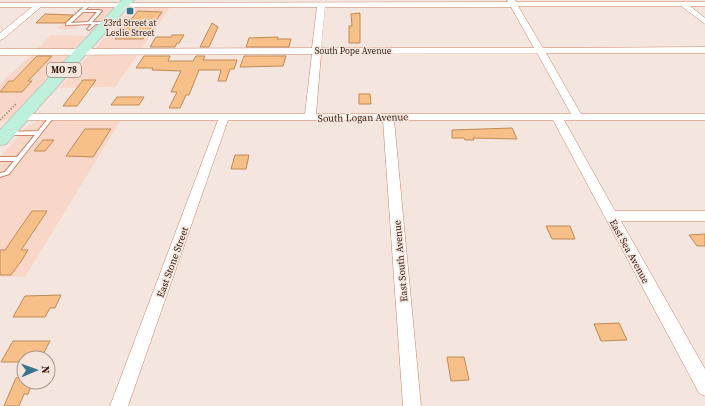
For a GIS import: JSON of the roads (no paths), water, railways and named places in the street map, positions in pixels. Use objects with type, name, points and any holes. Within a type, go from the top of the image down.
[{"type":"main road","name":"MO 78","points":[[6,128],[81,52],[101,23],[126,3]]},
{"type":"street","points":[[0,37],[44,0]]},
{"type":"street","points":[[0,5],[88,5],[126,3],[321,5],[366,2],[705,4]]},
{"type":"street","points":[[512,2],[577,116]]},
{"type":"street","points":[[683,4],[705,22]]},
{"type":"street","points":[[310,117],[321,5]]},
{"type":"street","name":"South Pope Avenue","points":[[0,52],[705,50]]},
{"type":"street","name":"East South Avenue","points":[[388,116],[412,406]]},
{"type":"street","name":"East Sea Avenue","points":[[556,116],[705,387]]},
{"type":"street","name":"South Logan Avenue","points":[[6,128],[52,117],[705,117]]},
{"type":"street","name":"East Stone Street","points":[[119,406],[224,117]]},
{"type":"street","points":[[611,216],[705,216]]},
{"type":"lane","points":[[88,5],[67,24],[101,23]]},
{"type":"lane","points":[[82,11],[100,11],[89,23]]},
{"type":"lane","points":[[89,29],[101,23]]},
{"type":"lane","points":[[68,29],[73,24]]},
{"type":"lane","points":[[0,175],[7,173],[52,117]]},
{"type":"lane","points":[[6,128],[39,133]]},
{"type":"lane","points":[[0,159],[19,159]]},
{"type":"place","name":"23rd Street at Leslie Street","points":[[130,11]]}]
